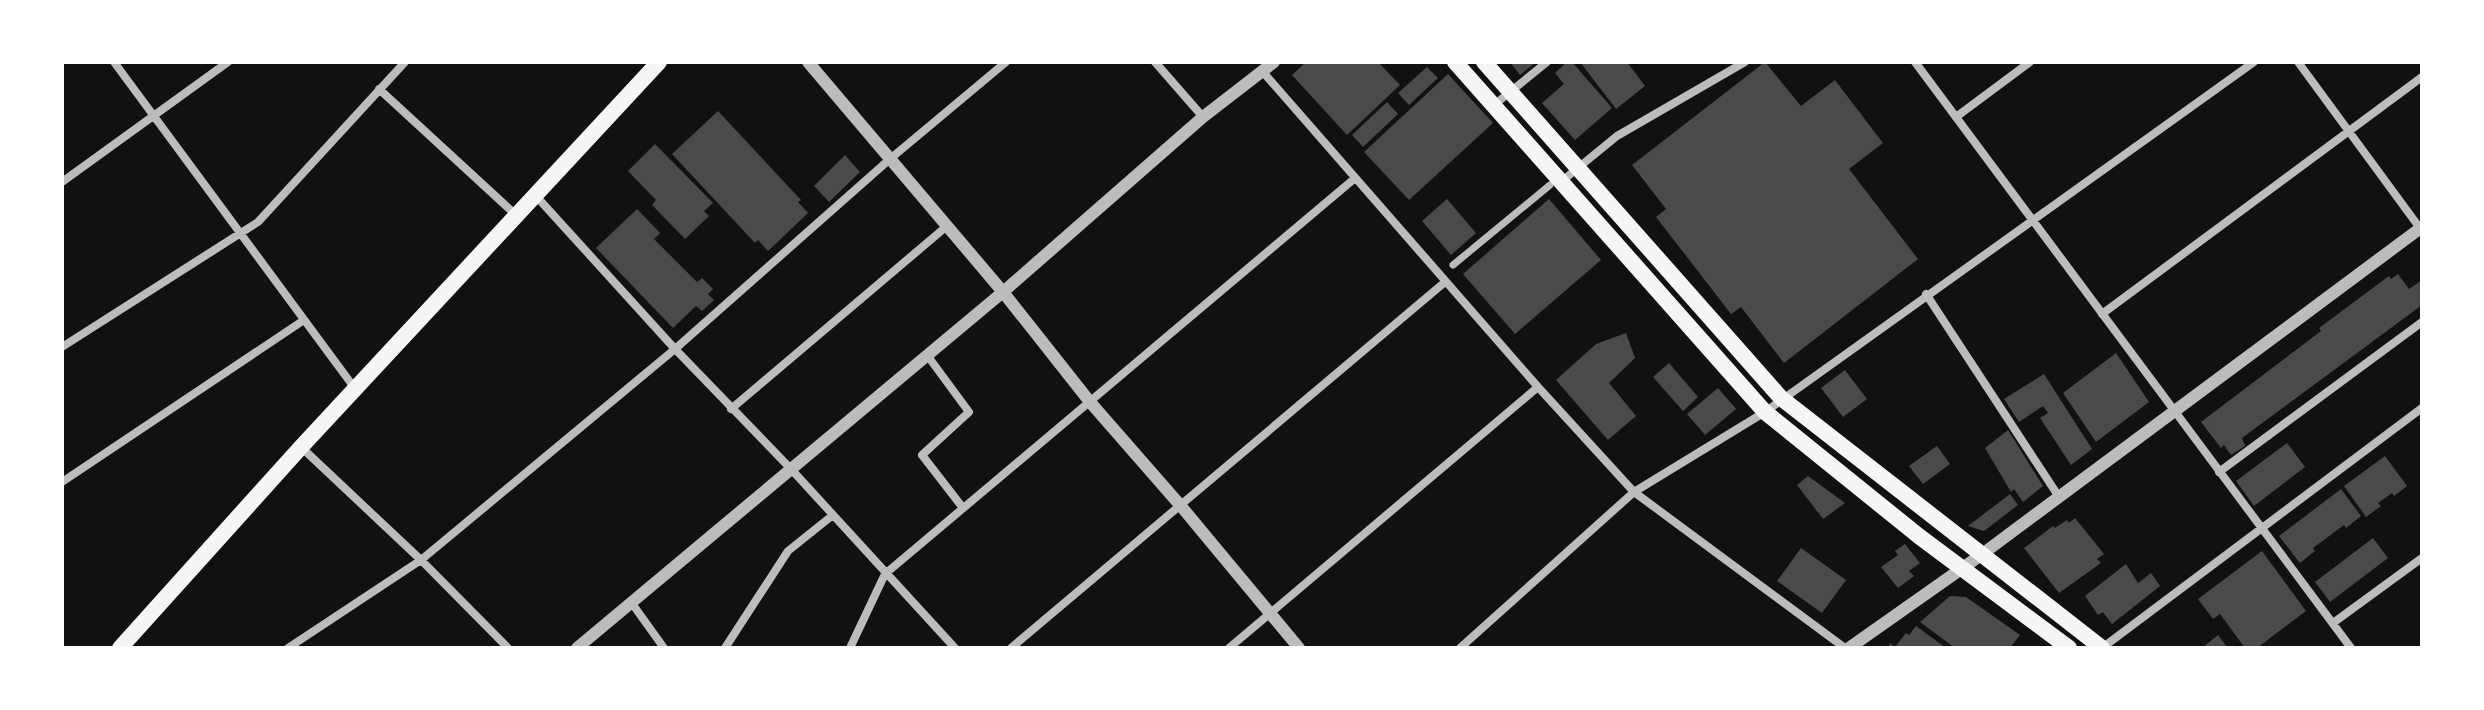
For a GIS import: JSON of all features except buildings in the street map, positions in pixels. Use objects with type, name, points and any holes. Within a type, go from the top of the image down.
[{"type":"main road","points":[[120,648],[301,447],[659,62]]},
{"type":"main road","points":[[1455,62],[1555,183],[1765,412],[1920,537],[2069,648]]},
{"type":"main road","points":[[1484,62],[1781,398],[2102,648]]},
{"type":"street","points":[[114,62],[356,391]]},
{"type":"street","points":[[62,182],[228,62]]},
{"type":"street","points":[[62,347],[258,222],[405,62]]},
{"type":"street","points":[[808,62],[1299,648]]},
{"type":"street","points":[[288,648],[421,560],[675,349],[890,159],[1006,62]]},
{"type":"street","points":[[1155,62],[1203,117]]},
{"type":"street","points":[[577,648],[1003,292],[1203,117],[1274,62]]},
{"type":"street","points":[[1493,105],[1547,62]]},
{"type":"street","points":[[1453,265],[1617,136],[1745,62]]},
{"type":"street","points":[[1915,62],[2351,648]]},
{"type":"street","points":[[1956,117],[2030,62]]},
{"type":"street","points":[[1460,648],[1634,492],[1765,412],[2254,62]]},
{"type":"street","points":[[1263,72],[1354,179],[1634,492],[1847,648],[1981,555],[2421,229],[2298,62]]},
{"type":"street","points":[[2102,314],[2422,77]]},
{"type":"street","points":[[379,89],[517,216]]},
{"type":"street","points":[[850,648],[885,574],[1354,179]]},
{"type":"street","points":[[536,196],[955,648]]},
{"type":"street","points":[[731,409],[947,226]]},
{"type":"street","points":[[1011,648],[1445,282]]},
{"type":"street","points":[[1926,294],[2059,497]]},
{"type":"street","points":[[62,482],[304,320]]},
{"type":"street","points":[[2219,472],[2422,322]]},
{"type":"street","points":[[927,355],[969,412],[922,455],[963,508]]},
{"type":"street","points":[[1229,648],[1538,387]]},
{"type":"street","points":[[2102,648],[2422,408]]},
{"type":"street","points":[[301,447],[421,560],[508,648]]},
{"type":"street","points":[[725,648],[788,551],[833,515]]},
{"type":"street","points":[[2333,623],[2422,558]]},
{"type":"street","points":[[631,602],[664,648]]}]
